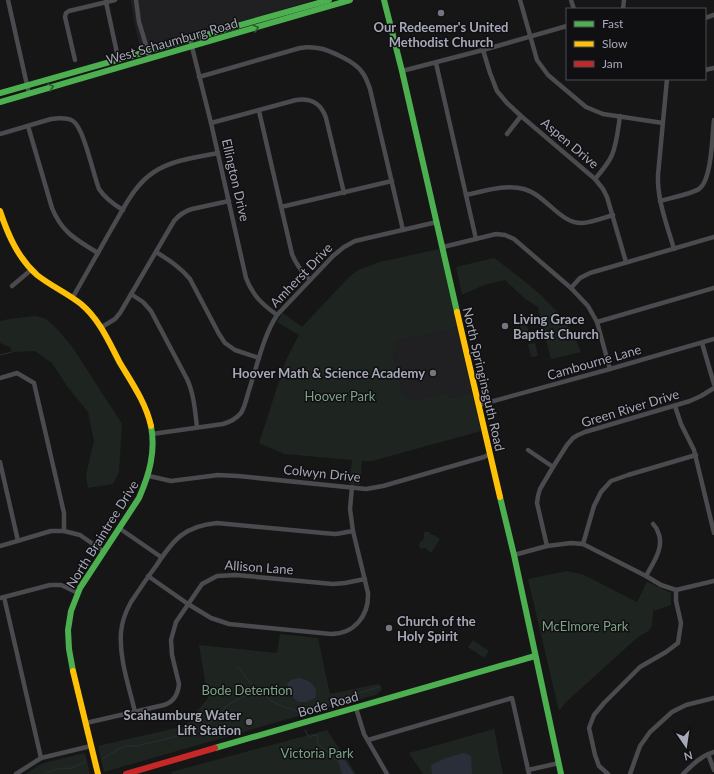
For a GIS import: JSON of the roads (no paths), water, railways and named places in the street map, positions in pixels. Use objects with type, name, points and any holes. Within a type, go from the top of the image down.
[{"type":"street","points":[[8,0],[29,94]]},
{"type":"street","points":[[75,60],[66,13],[95,2],[115,0]]},
{"type":"street","points":[[136,0],[139,22],[150,58]]},
{"type":"street","name":"West Schaumburg Road","points":[[0,93],[329,0]]},
{"type":"street","name":"West Schaumburg Road","points":[[0,102],[350,0]]},
{"type":"street","name":"North Springinsguth Road","points":[[384,0],[402,71],[514,555],[559,763]]},
{"type":"street","points":[[520,0],[537,60],[548,75],[586,107],[603,114],[664,123]]},
{"type":"street","points":[[106,2],[118,53]]},
{"type":"street","points":[[402,71],[436,63],[566,26]]},
{"type":"street","name":"Ellington Drive","points":[[190,40],[211,123],[246,278],[252,292],[261,303],[277,315]]},
{"type":"street","points":[[199,77],[308,47],[316,47],[330,51],[352,62],[365,76],[370,89],[403,230]]},
{"type":"street","name":"Aspen Drive","points":[[483,50],[497,91],[507,103],[600,184],[606,193],[626,262]]},
{"type":"street","points":[[436,63],[476,239]]},
{"type":"street","points":[[667,80],[658,183],[660,201],[674,249]]},
{"type":"street","points":[[211,123],[296,100],[302,99],[314,102],[322,109],[326,118],[344,193]]},
{"type":"street","points":[[259,111],[292,254],[300,270],[310,280]]},
{"type":"street","points":[[507,134],[521,116]]},
{"type":"street","points":[[595,179],[603,170],[612,155],[617,138],[620,116]]},
{"type":"street","points":[[0,134],[51,119],[59,118],[72,120],[77,124],[82,134],[99,188],[108,200],[123,210]]},
{"type":"street","points":[[660,201],[693,191],[702,186],[708,173],[714,120]]},
{"type":"street","points":[[28,126],[56,218],[66,232],[98,253]]},
{"type":"street","points":[[73,297],[123,210],[139,185],[148,176],[155,171],[175,162],[218,153]]},
{"type":"street","points":[[281,207],[392,181]]},
{"type":"street","points":[[466,196],[502,187],[519,188],[537,195],[564,218],[574,222],[586,222],[613,215]]},
{"type":"street","points":[[102,327],[115,319],[120,313],[174,221],[182,213],[192,209],[229,201]]},
{"type":"street","name":"North Braintree Drive","points":[[0,211],[11,241],[31,270],[73,297],[87,309],[102,327],[145,410],[152,434],[152,458],[146,484],[139,498],[83,582],[71,610],[68,630],[69,649],[98,774]]},
{"type":"street","name":"Amherst Drive","points":[[152,434],[223,424],[237,417],[244,406],[266,336],[277,315],[338,251],[349,244],[363,239],[437,222]]},
{"type":"street","points":[[443,247],[496,234],[510,237],[571,288],[588,306],[597,322],[610,369]]},
{"type":"street","points":[[571,288],[580,278],[588,274],[714,237]]},
{"type":"street","points":[[156,252],[184,272],[225,343],[235,350],[259,358]]},
{"type":"street","points":[[12,286],[31,270]]},
{"type":"street","points":[[597,322],[714,288]]},
{"type":"street","points":[[131,294],[143,302],[151,311],[190,385],[197,427]]},
{"type":"street","name":"Cambourne Lane","points":[[479,405],[714,339]]},
{"type":"street","points":[[702,343],[714,384]]},
{"type":"street","points":[[0,378],[18,373],[34,383],[64,513],[64,531]]},
{"type":"street","name":"Green River Drive","points":[[547,546],[537,503],[538,496],[540,489],[570,441],[578,435],[676,406],[695,399],[714,388]]},
{"type":"street","points":[[676,406],[681,424],[696,455],[714,533]]},
{"type":"street","points":[[528,450],[553,467]]},
{"type":"street","name":"Colwyn Drive","points":[[149,476],[171,481],[218,475],[238,476],[366,489],[383,486],[490,454]]},
{"type":"street","points":[[584,544],[594,506],[600,492],[611,481],[696,455]]},
{"type":"street","points":[[0,462],[18,540]]},
{"type":"street","points":[[148,576],[211,618],[229,624],[331,634],[343,632],[352,628],[363,617],[367,607],[368,593],[353,531],[350,509],[352,487]]},
{"type":"street","points":[[135,712],[122,656],[121,632],[123,621],[131,602],[148,576],[169,546],[183,534],[197,527],[210,524],[336,534],[353,531]]},
{"type":"street","points":[[646,576],[661,544],[659,533],[653,524]]},
{"type":"street","points":[[119,528],[162,557]]},
{"type":"street","points":[[0,546],[50,531],[64,531],[80,535],[103,552]]},
{"type":"street","points":[[514,555],[547,546],[571,543],[584,544],[661,585],[676,590],[714,581]]},
{"type":"street","name":"Allison Lane","points":[[86,723],[167,704],[172,701],[177,693],[179,684],[172,655],[171,640],[176,622],[202,584],[217,576],[236,575],[333,584],[365,579]]},
{"type":"street","points":[[41,758],[2,598],[50,585],[61,586],[78,593]]},
{"type":"street","points":[[608,774],[599,766],[589,728],[594,715],[604,703],[640,667],[666,652],[678,643],[680,623],[676,601],[676,590]]},
{"type":"street","name":"Bode Road","points":[[126,774],[535,656]]},
{"type":"street","points":[[368,740],[512,698],[529,772],[559,763],[561,774]]},
{"type":"street","points":[[630,774],[640,746],[650,732],[672,712],[686,705],[714,698]]},
{"type":"street","points":[[356,708],[360,724],[388,774]]},
{"type":"street","points":[[16,774],[41,758],[91,746]]},
{"type":"street","points":[[683,774],[695,762],[714,752]]},
{"type":"street","points":[[708,754],[714,770]]},
{"type":"waterway","points":[[0,355],[12,352]]},
{"type":"waterway","points":[[237,666],[254,687],[260,689],[263,694],[273,702],[298,712]]},
{"type":"waterway","points":[[103,758],[126,746],[137,746],[190,733],[216,719],[226,706],[248,694],[255,687]]},
{"type":"waterway","points":[[300,716],[300,711],[379,687]]},
{"type":"waterway","points":[[305,730],[309,738],[314,735],[317,736],[318,744],[339,762]]},
{"type":"waterway","points":[[46,773],[57,769],[72,768],[85,762]]},
{"type":"place","name":"Our Redeemer's United Methodist Church","points":[[441,13]]},
{"type":"place","name":"Living Grace Baptist Church","points":[[505,326]]},
{"type":"place","name":"Hoover Math & Science Academy","points":[[433,373]]},
{"type":"place","name":"Church of the Holy Spirit","points":[[389,628]]},
{"type":"place","name":"Scahaumburg Water Lift Station","points":[[249,722]]},
{"type":"park label","name":"Hoover Park","points":[[340,396]]},
{"type":"park label","name":"McElmore Park","points":[[585,626]]},
{"type":"park label","name":"Bode Detention","points":[[247,690]]},
{"type":"park label","name":"Victoria Park","points":[[317,753]]}]
